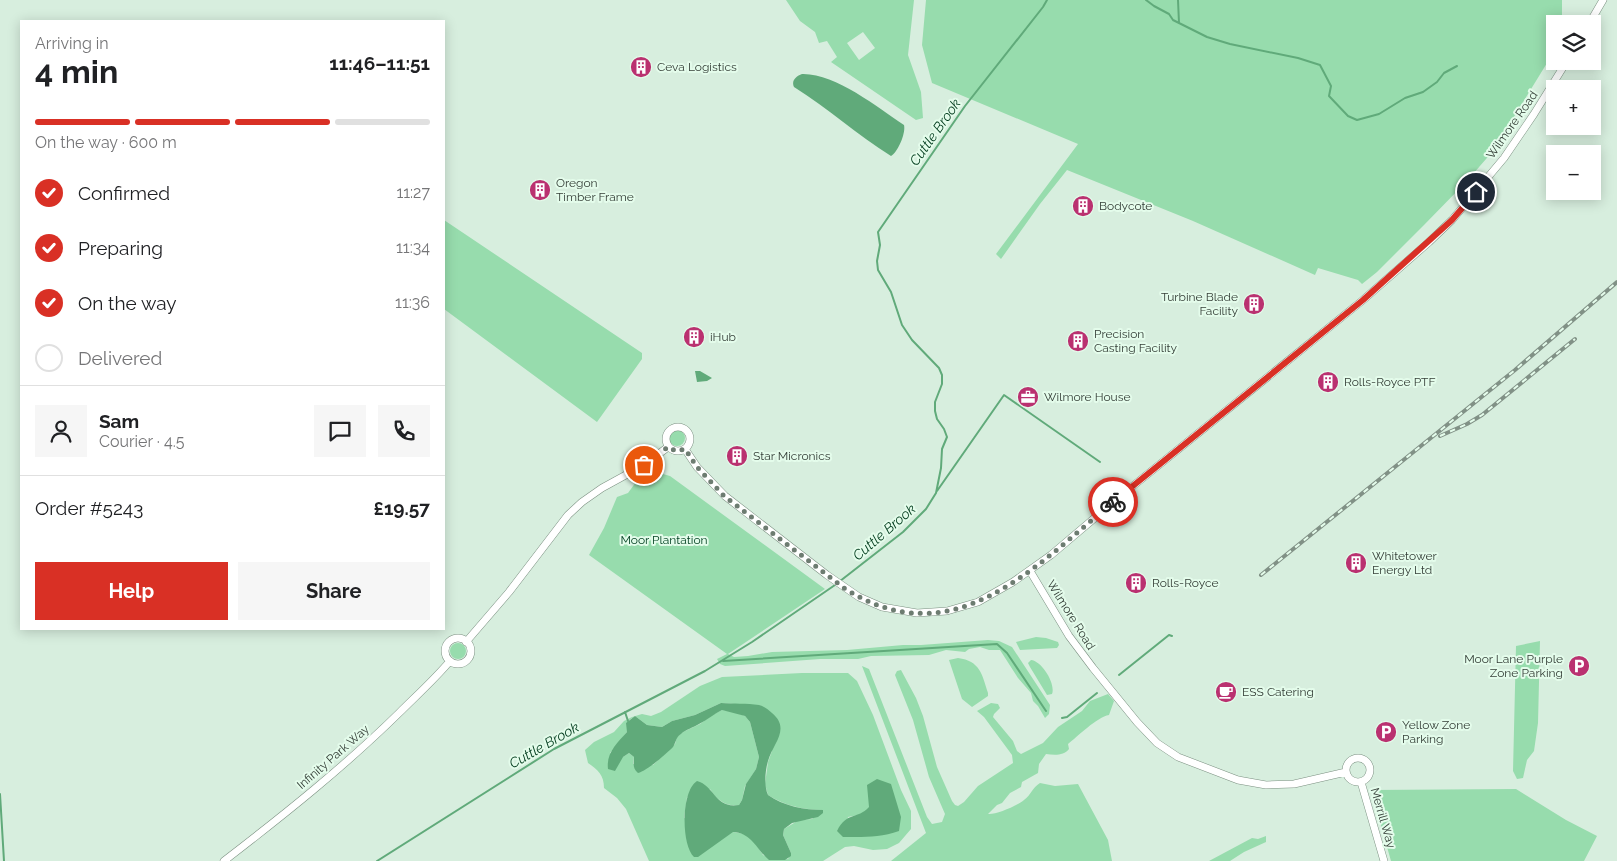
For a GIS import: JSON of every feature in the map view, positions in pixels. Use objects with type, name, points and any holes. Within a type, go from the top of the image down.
[{"type":"street","points":[[1594,15],[1603,0]]},
{"type":"street","name":"Wilmore Road","points":[[1346,772],[1294,784],[1266,785],[1238,780],[1178,757],[1158,742],[1137,722],[1093,668],[1069,636],[1030,571],[1363,300],[1452,220],[1517,140],[1561,70]]},
{"type":"street","points":[[680,426],[687,430],[689,442],[685,449],[676,451],[668,447],[665,439],[668,431],[680,426]]},
{"type":"street","points":[[466,642],[509,592],[575,508],[591,495],[644,465],[668,447]]},
{"type":"street","points":[[685,449],[697,467],[724,496],[844,588],[882,607],[901,612],[932,613],[963,608],[1002,590],[1030,571]]},
{"type":"street","points":[[458,639],[466,642],[470,650],[468,658],[462,663],[450,661],[445,650],[449,642],[458,639]]},
{"type":"street","name":"Infinity Park Way","points":[[224,861],[306,797],[337,770],[398,714],[450,661]]},
{"type":"street","points":[[1358,758],[1364,760],[1369,765],[1370,772],[1367,778],[1361,782],[1353,782],[1346,772],[1346,766],[1351,760],[1358,758]]},
{"type":"street","name":"Merrill Way","points":[[1361,782],[1384,861]]},
{"type":"green space","points":[[786,0],[914,0],[908,55],[921,92],[923,118],[916,120],[831,62],[837,57],[827,41],[819,43],[815,32],[800,21]],"holes":[[[863,32],[875,48],[859,60],[847,43]]]},
{"type":"green space","points":[[926,0],[1562,0],[1562,15],[1546,15],[1546,65],[1493,151],[1424,225],[1377,272],[1362,284],[1358,280],[1318,268],[1315,275],[1193,221],[1067,170],[1001,259],[996,254],[1078,144],[932,83],[922,45]]},
{"type":"green space","points":[[445,221],[642,353],[642,359],[597,422],[445,310]]},
{"type":"green space","points":[[674,430],[680,430],[685,435],[683,444],[674,446],[669,441],[669,435]]},
{"type":"green space","name":"Moor Plantation","points":[[652,471],[670,476],[825,589],[728,654],[734,657],[772,652],[847,650],[903,645],[999,641],[1012,647],[1050,705],[1049,714],[1045,718],[1033,701],[1031,693],[1018,678],[1000,650],[989,650],[980,647],[969,649],[965,652],[946,650],[929,655],[871,656],[858,659],[820,659],[725,666],[720,664],[717,659],[727,654],[589,555],[604,528],[617,497],[628,493],[636,482]]},
{"type":"green space","points":[[1036,637],[1058,642],[1059,645],[1057,648],[1020,650],[1016,642]]},
{"type":"green space","points":[[1540,641],[1538,723],[1534,751],[1527,760],[1523,778],[1517,779],[1513,771],[1516,646]]},
{"type":"green space","points":[[455,643],[461,643],[466,648],[464,657],[455,659],[450,654],[450,648]]},
{"type":"green space","points":[[958,658],[976,665],[982,674],[988,693],[988,696],[972,707],[962,699],[949,660]]},
{"type":"green space","points":[[1031,660],[1044,669],[1052,685],[1052,694],[1047,695],[1028,663]]},
{"type":"green space","points":[[862,666],[869,669],[927,817],[932,824],[942,822],[945,814],[929,777],[913,720],[895,675],[897,671],[901,670],[916,698],[937,767],[952,801],[958,806],[978,786],[1013,763],[1012,755],[984,717],[977,711],[991,703],[998,704],[1000,708],[993,717],[1021,754],[1043,743],[1058,727],[1082,711],[1090,701],[1108,694],[1114,701],[1109,715],[1099,719],[1082,732],[1068,744],[1069,749],[1064,753],[1046,754],[1039,764],[1038,773],[1022,782],[1021,787],[1010,793],[1002,803],[997,805],[988,814],[1001,812],[1021,802],[1040,783],[1055,786],[1078,784],[1108,840],[1112,861],[891,861],[926,833]]},
{"type":"green space","points":[[848,673],[857,681],[873,715],[901,790],[911,811],[911,829],[899,843],[887,849],[873,850],[854,846],[845,847],[823,861],[649,861],[626,809],[617,798],[604,788],[600,773],[588,763],[585,750],[594,742],[614,732],[624,721],[635,716],[642,714],[651,716],[661,712],[700,686],[722,677]],"holes":[[[721,703],[762,706],[772,751],[768,762],[765,784],[768,795],[780,802],[794,806],[822,810],[812,819],[799,820],[784,829],[783,835],[791,853],[788,859],[772,860],[763,855],[753,840],[745,834],[684,818],[687,797],[710,789],[722,802],[730,805],[739,805],[745,786],[756,769],[759,757],[750,722],[745,716],[732,711],[722,710],[683,732],[677,737],[675,744],[653,765],[633,764],[634,757],[629,753],[623,757],[610,753],[627,732],[628,721],[635,716],[647,725],[662,727],[672,721],[695,715]],[[863,814],[843,837],[848,817]]]},
{"type":"green space","points":[[1516,789],[1566,820],[1597,836],[1584,861],[1391,861],[1371,790]]},
{"type":"green space","points":[[1266,836],[1266,842],[1230,861],[1209,861],[1252,838],[1258,839]]},
{"type":"shaded area","points":[[802,74],[815,75],[842,85],[904,125],[903,137],[894,154],[891,156],[878,148],[794,87],[795,79]]},
{"type":"shaded area","points":[[695,371],[700,371],[712,378],[707,381],[697,382]]},
{"type":"shaded area","points":[[721,703],[759,705],[772,713],[780,725],[780,730],[767,765],[765,783],[768,795],[794,807],[823,810],[823,813],[818,817],[792,823],[784,829],[783,835],[791,853],[791,856],[785,860],[769,860],[749,838],[739,833],[733,832],[698,857],[694,857],[687,841],[685,830],[686,806],[688,795],[697,781],[708,787],[725,804],[739,805],[742,800],[746,784],[756,769],[759,757],[750,722],[745,716],[722,710],[683,732],[670,750],[642,772],[638,773],[636,771],[634,757],[629,753],[623,757],[615,771],[608,769],[610,753],[627,732],[626,723],[635,716],[647,725],[662,727],[672,721],[695,715]]},
{"type":"shaded area","points":[[877,779],[891,784],[901,817],[899,831],[878,836],[843,837],[837,831],[848,818],[865,811],[869,807],[867,785]]},
{"type":"waterway","name":"Cuttle Brook","points":[[377,861],[554,749],[705,671],[752,642],[835,585],[903,532],[926,509],[936,493],[941,468],[942,449],[947,437],[937,419],[935,411],[935,402],[942,384],[942,375],[939,368],[912,340],[902,325],[891,292],[878,270],[877,261],[880,245],[878,232],[965,106],[1047,0]]},
{"type":"waterway","name":"Cuttle Brook","points":[[1146,0],[1169,14],[1173,20],[1207,37],[1230,44],[1298,58],[1320,65],[1331,86],[1329,96],[1348,116],[1357,120],[1379,114],[1405,98],[1423,92],[1437,82],[1444,73],[1457,66]]},
{"type":"waterway","points":[[1178,0],[1179,23]]},
{"type":"waterway","points":[[937,491],[1004,395],[1100,462]]},
{"type":"waterway","points":[[1119,675],[1169,635],[1172,636]]},
{"type":"waterway","points":[[723,661],[997,644],[1007,653],[1046,711]]},
{"type":"waterway","points":[[1062,718],[1067,717],[1097,693]]},
{"type":"waterway","points":[[625,712],[628,721]]},
{"type":"waterway","points":[[0,794],[4,861]]},
{"type":"railway","points":[[1261,575],[1515,370],[1617,282]]},
{"type":"railway","points":[[1440,436],[1482,415],[1575,339]]},
{"type":"way so far","points":[[644,465],[668,447],[676,451],[685,449],[697,467],[724,496],[844,588],[882,607],[901,612],[932,613],[963,608],[1002,590],[1051,555],[1113,502]]},
{"type":"place","name":"Ceva Logistics","points":[[641,67]]},
{"type":"place","name":"Oregon Timber Frame","points":[[540,190]]},
{"type":"place","name":"Bodycote","points":[[1083,206]]},
{"type":"place","name":"Turbine Blade Facility","points":[[1254,304]]},
{"type":"place","name":"iHub","points":[[694,337]]},
{"type":"place","name":"Precision Casting Facility","points":[[1078,341]]},
{"type":"place","name":"Rolls-Royce PTF","points":[[1328,382]]},
{"type":"place","name":"Wilmore House","points":[[1028,397]]},
{"type":"place","name":"Star Micronics","points":[[737,456]]},
{"type":"place","name":"Whitetower Energy Ltd","points":[[1356,563]]},
{"type":"place","name":"Rolls-Royce","points":[[1136,583]]},
{"type":"place","name":"Moor Lane Purple Zone Parking","points":[[1579,666]]},
{"type":"place","name":"ESS Catering","points":[[1226,692]]},
{"type":"place","name":"Yellow Zone Parking","points":[[1386,732]]},
{"type":"route","points":[[1113,502],[1363,300],[1430,242],[1476,192]]}]
